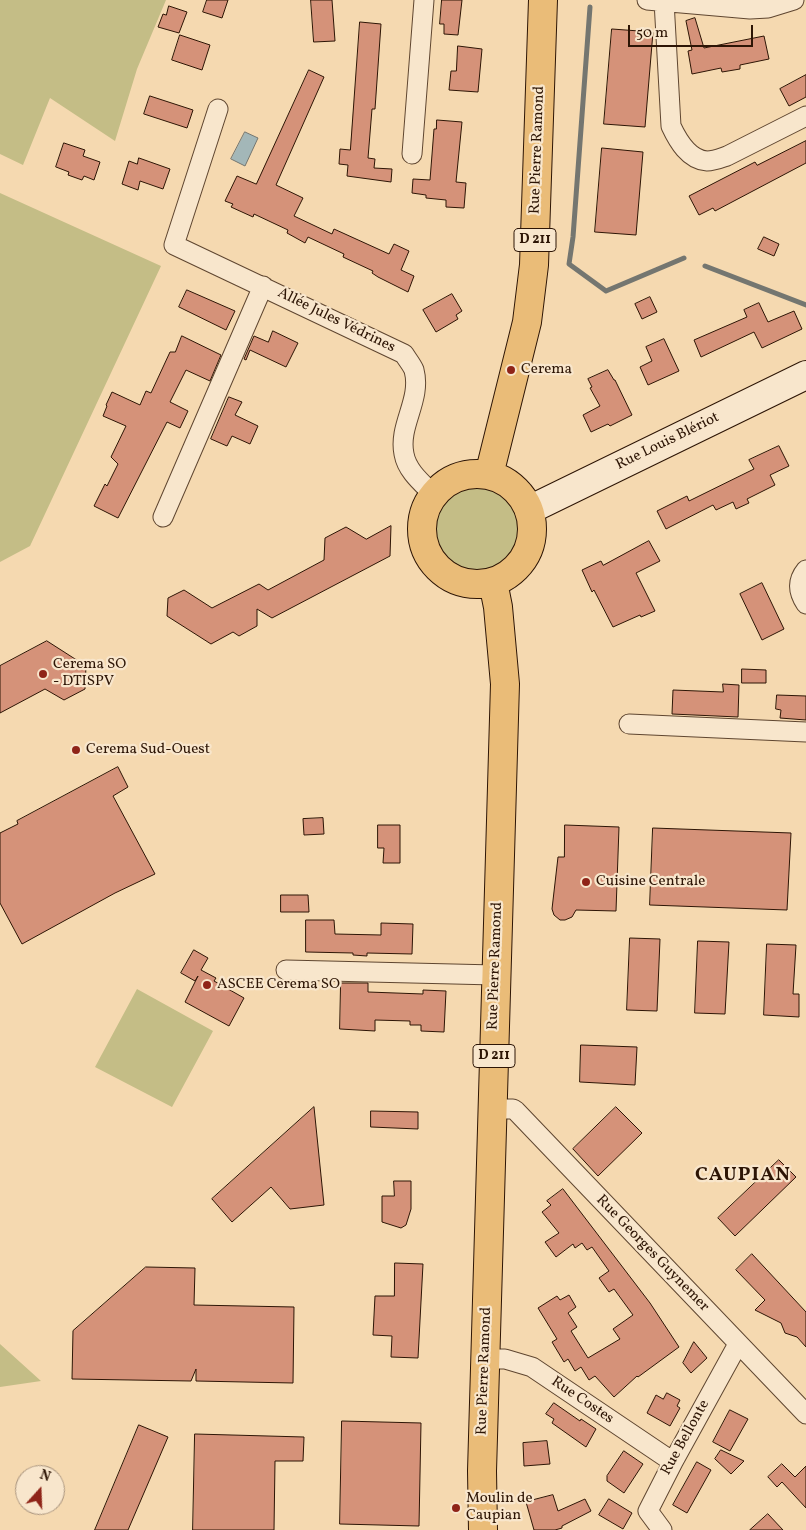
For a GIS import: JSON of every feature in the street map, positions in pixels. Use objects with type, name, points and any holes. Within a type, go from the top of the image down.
[{"type":"main road","name":"Rue Pierre Ramond","points":[[489,474],[527,322],[534,265],[543,0]]},
{"type":"main road","points":[[474,473],[489,474],[506,482],[520,494],[529,510],[533,528],[530,545],[522,562],[509,574],[493,582],[477,585],[461,582],[446,576],[434,565],[424,548],[421,529],[424,510],[433,494],[445,483],[458,476],[474,473]]},
{"type":"main road","name":"Rue Pierre Ramond","points":[[483,1530],[481,1495],[505,684],[498,607],[493,582]]},
{"type":"street","points":[[412,154],[424,0]]},
{"type":"street","points":[[794,0],[785,4],[759,9],[710,3],[656,1],[671,126],[686,150],[707,161],[717,159],[727,156],[806,116]]},
{"type":"street","name":"Allée Jules Védrines","points":[[218,109],[174,245],[404,354],[414,369],[416,394],[402,436],[404,455],[414,474],[433,494]]},
{"type":"street","name":"Allée Jules Védrines","points":[[163,517],[263,286]]},
{"type":"street","name":"Rue Louis Blériot","points":[[529,510],[806,375]]},
{"type":"street","points":[[806,570],[800,579],[799,586],[800,595],[806,604]]},
{"type":"street","points":[[629,724],[806,732]]},
{"type":"street","points":[[286,970],[495,975]]},
{"type":"street","name":"Rue Georges Guynemer","points":[[492,1109],[513,1109],[516,1111],[806,1414]]},
{"type":"street","name":"Rue Bellonte","points":[[662,1530],[648,1511],[672,1462],[738,1344]]},
{"type":"street","name":"Rue Costes","points":[[485,1359],[505,1359],[532,1367],[672,1462]]},
{"type":"shaded area","points":[[0,0],[166,0],[137,69],[115,141],[50,98],[23,165],[0,154]]},
{"type":"shaded area","points":[[245,132],[258,138],[245,166],[231,159]]},
{"type":"shaded area","points":[[0,193],[161,266],[30,546],[0,562]]},
{"type":"shaded area","points":[[469,487],[485,487],[501,494],[512,505],[519,521],[516,545],[507,559],[501,564],[485,571],[469,571],[453,564],[442,553],[435,537],[435,521],[442,505],[453,494]]},
{"type":"shaded area","points":[[137,989],[213,1031],[172,1107],[95,1067]]},
{"type":"shaded area","points":[[0,1344],[41,1381],[0,1387]]},
{"type":"building","points":[[207,0],[228,0],[222,18],[203,12]]},
{"type":"building","points":[[311,0],[332,0],[335,41],[314,42]]},
{"type":"building","points":[[442,0],[462,0],[458,35],[444,34],[444,24],[440,24]]},
{"type":"building","points":[[169,6],[187,12],[179,33],[158,27],[163,14],[166,15]]},
{"type":"building","points":[[695,18],[704,48],[764,36],[769,59],[740,65],[740,69],[722,72],[721,68],[692,74],[688,51],[692,50],[686,21]]},
{"type":"building","points":[[360,22],[381,24],[375,109],[372,109],[368,158],[375,159],[374,168],[392,169],[391,182],[347,176],[348,165],[339,164],[340,149],[350,150]]},
{"type":"building","points":[[612,29],[653,32],[645,127],[604,124]]},
{"type":"building","points":[[180,35],[210,45],[202,70],[172,60]]},
{"type":"building","points":[[458,46],[482,49],[478,92],[449,90],[451,71],[456,71]]},
{"type":"building","points":[[309,70],[324,77],[276,185],[303,198],[294,216],[332,234],[334,229],[389,254],[394,244],[409,251],[401,270],[414,276],[408,292],[378,277],[372,273],[373,271],[343,257],[344,254],[308,237],[305,243],[287,233],[288,230],[254,214],[253,217],[231,207],[233,204],[225,201],[237,176],[256,184]]},
{"type":"building","points":[[806,75],[806,97],[789,106],[780,89]]},
{"type":"building","points":[[150,96],[193,110],[187,128],[144,114]]},
{"type":"building","points":[[437,120],[462,122],[456,182],[466,183],[464,208],[446,207],[446,200],[426,198],[426,195],[412,193],[413,179],[430,180],[434,129],[436,129]]},
{"type":"building","points":[[806,141],[806,163],[715,211],[713,208],[699,215],[689,196],[755,162],[757,165]]},
{"type":"building","points":[[64,143],[85,150],[83,156],[100,162],[94,180],[84,176],[82,180],[68,175],[69,172],[56,167]]},
{"type":"building","points":[[602,148],[643,152],[636,235],[595,232]]},
{"type":"building","points":[[139,158],[170,169],[163,189],[140,181],[138,190],[122,184],[129,161],[137,164]]},
{"type":"building","points":[[764,237],[779,244],[774,256],[758,249]]},
{"type":"building","points":[[187,290],[235,311],[226,330],[179,307]]},
{"type":"building","points":[[452,294],[462,311],[456,315],[458,319],[436,332],[423,310]]},
{"type":"building","points":[[650,297],[657,312],[642,319],[635,304]]},
{"type":"building","points":[[759,303],[768,322],[794,311],[802,329],[762,348],[754,332],[701,357],[694,340],[747,317],[744,310]]},
{"type":"building","points":[[273,331],[298,343],[286,367],[250,350],[246,360],[244,359],[254,336],[268,342]]},
{"type":"building","points":[[182,336],[221,355],[210,381],[186,370],[170,402],[188,411],[180,428],[167,422],[118,518],[94,506],[118,464],[111,457],[126,426],[103,416],[106,405],[112,392],[140,405],[146,391],[151,393],[170,352],[175,352]]},
{"type":"building","points":[[664,339],[679,371],[648,385],[640,367],[652,361],[646,347]]},
{"type":"building","points":[[608,370],[632,415],[610,426],[608,424],[591,432],[583,415],[600,406],[590,388],[592,387],[588,379]]},
{"type":"building","points":[[229,397],[242,402],[235,415],[258,426],[250,444],[232,436],[227,446],[211,439]]},
{"type":"building","points":[[779,446],[789,466],[770,475],[775,485],[747,499],[749,503],[736,509],[733,502],[716,510],[713,505],[666,529],[657,511],[687,496],[689,501],[754,469],[749,460]]},
{"type":"building","points":[[391,526],[390,556],[272,618],[257,609],[257,626],[239,636],[233,632],[211,644],[167,616],[168,598],[184,590],[212,608],[259,584],[268,590],[324,560],[325,538],[346,527],[366,539]]},
{"type":"building","points":[[649,541],[660,561],[636,573],[655,611],[641,617],[640,615],[613,627],[594,590],[592,592],[582,570],[601,561],[603,565]]},
{"type":"building","points":[[762,583],[784,629],[762,640],[740,594]]},
{"type":"building","name":"Cerema SO - DTISPV","points":[[47,641],[86,666],[85,689],[64,700],[45,689],[0,713],[0,666]]},
{"type":"building","points":[[742,669],[766,670],[766,683],[742,683]]},
{"type":"building","points":[[723,684],[739,685],[738,717],[672,714],[673,690],[723,692]]},
{"type":"building","points":[[777,695],[806,696],[806,720],[780,718],[781,710],[776,709]]},
{"type":"building","points":[[118,767],[128,787],[113,796],[155,874],[115,893],[22,944],[0,903],[0,833],[18,824],[17,821]]},
{"type":"building","points":[[323,818],[324,834],[304,835],[303,819]]},
{"type":"building","points":[[378,825],[400,825],[400,863],[383,863],[384,848],[378,848]]},
{"type":"building","name":"Cuisine Centrale","points":[[565,825],[619,827],[616,911],[576,910],[572,917],[565,920],[560,920],[554,915],[552,909],[558,857],[564,857]]},
{"type":"building","points":[[653,828],[791,833],[787,910],[650,905]]},
{"type":"building","points":[[281,895],[308,895],[309,912],[281,912]]},
{"type":"building","points":[[306,920],[334,920],[335,934],[381,935],[381,923],[413,924],[412,954],[367,953],[367,956],[353,955],[353,953],[306,952]]},
{"type":"building","points":[[630,938],[660,939],[657,1011],[627,1010]]},
{"type":"building","points":[[698,941],[729,942],[725,1014],[695,1013]]},
{"type":"building","points":[[767,944],[796,945],[793,994],[799,994],[799,1017],[764,1015]]},
{"type":"building","name":"ASCEE Cerema SO","points":[[194,950],[208,958],[201,970],[216,978],[214,981],[244,998],[229,1026],[185,1002],[198,976],[195,981],[181,973]]},
{"type":"building","points":[[341,983],[368,983],[368,992],[423,994],[423,990],[446,991],[444,1032],[421,1031],[421,1025],[410,1025],[410,1021],[375,1020],[375,1031],[340,1029]]},
{"type":"building","points":[[581,1045],[637,1047],[635,1085],[580,1082]]},
{"type":"building","points":[[314,1107],[324,1205],[290,1209],[271,1187],[232,1222],[212,1199]]},
{"type":"building","points":[[616,1107],[642,1133],[598,1176],[573,1149]]},
{"type":"building","points":[[371,1111],[418,1112],[418,1129],[371,1127]]},
{"type":"building","points":[[779,1160],[796,1177],[735,1236],[718,1218]]},
{"type":"building","points":[[394,1181],[411,1181],[411,1209],[406,1225],[401,1228],[382,1222],[382,1196],[394,1196]]},
{"type":"building","points":[[563,1189],[650,1303],[679,1347],[637,1376],[614,1397],[595,1376],[589,1380],[581,1367],[575,1371],[568,1359],[564,1362],[552,1342],[557,1339],[538,1308],[557,1296],[560,1300],[569,1295],[576,1307],[568,1313],[577,1327],[571,1331],[588,1358],[620,1339],[613,1329],[633,1315],[614,1289],[609,1292],[599,1278],[609,1271],[592,1247],[587,1250],[582,1243],[575,1248],[573,1244],[556,1257],[545,1242],[559,1233],[542,1212],[551,1205],[547,1201]]},
{"type":"building","points":[[752,1254],[806,1312],[806,1347],[797,1337],[785,1333],[781,1323],[755,1310],[765,1300],[736,1270]]},
{"type":"building","points":[[395,1263],[423,1264],[418,1358],[391,1357],[392,1336],[373,1335],[375,1296],[394,1296]]},
{"type":"building","points":[[146,1267],[195,1268],[194,1305],[294,1307],[293,1383],[196,1381],[196,1369],[191,1381],[72,1379],[73,1331]]},
{"type":"building","points":[[694,1342],[707,1358],[691,1373],[683,1363]]},
{"type":"building","points":[[667,1393],[680,1400],[677,1406],[680,1408],[670,1426],[647,1413],[656,1395],[663,1399]]},
{"type":"building","points":[[554,1403],[580,1421],[581,1419],[596,1429],[586,1447],[552,1423],[554,1419],[546,1414]]},
{"type":"building","points":[[730,1410],[748,1419],[730,1451],[713,1442]]},
{"type":"building","points":[[342,1421],[421,1423],[419,1526],[340,1524]]},
{"type":"building","points":[[139,1425],[168,1437],[128,1530],[95,1530]]},
{"type":"building","points":[[195,1434],[304,1437],[303,1461],[275,1461],[274,1530],[193,1530]]},
{"type":"building","points":[[547,1441],[550,1464],[524,1466],[523,1443]]},
{"type":"building","points":[[721,1450],[744,1461],[731,1474],[715,1459]]},
{"type":"building","points":[[624,1451],[643,1464],[624,1493],[607,1481],[607,1476]]},
{"type":"building","points":[[697,1462],[711,1470],[687,1513],[673,1505]]},
{"type":"building","points":[[782,1464],[795,1477],[806,1466],[806,1508],[782,1482],[777,1487],[768,1477]]},
{"type":"building","points":[[553,1495],[558,1511],[585,1499],[591,1511],[562,1526],[562,1528],[534,1530],[526,1502]]},
{"type":"building","points":[[609,1499],[632,1513],[623,1529],[599,1515]]},
{"type":"building","points":[[768,1514],[783,1530],[750,1530]]},
{"type":"waterway","points":[[590,7],[573,237],[569,264],[606,291],[684,258]]},
{"type":"waterway","points":[[705,266],[806,305]]},
{"type":"place","name":"Cerema","points":[[511,370]]},
{"type":"place","name":"Cerema SO - DTISPV","points":[[43,674]]},
{"type":"place","name":"Cerema Sud-Ouest","points":[[76,750]]},
{"type":"place","name":"Cuisine Centrale","points":[[586,882]]},
{"type":"place","name":"ASCEE Cerema SO","points":[[207,985]]},
{"type":"place","name":"Moulin de Caupian","points":[[456,1508]]},
{"type":"district","name":"CAUPIAN","points":[[743,1176]]}]
